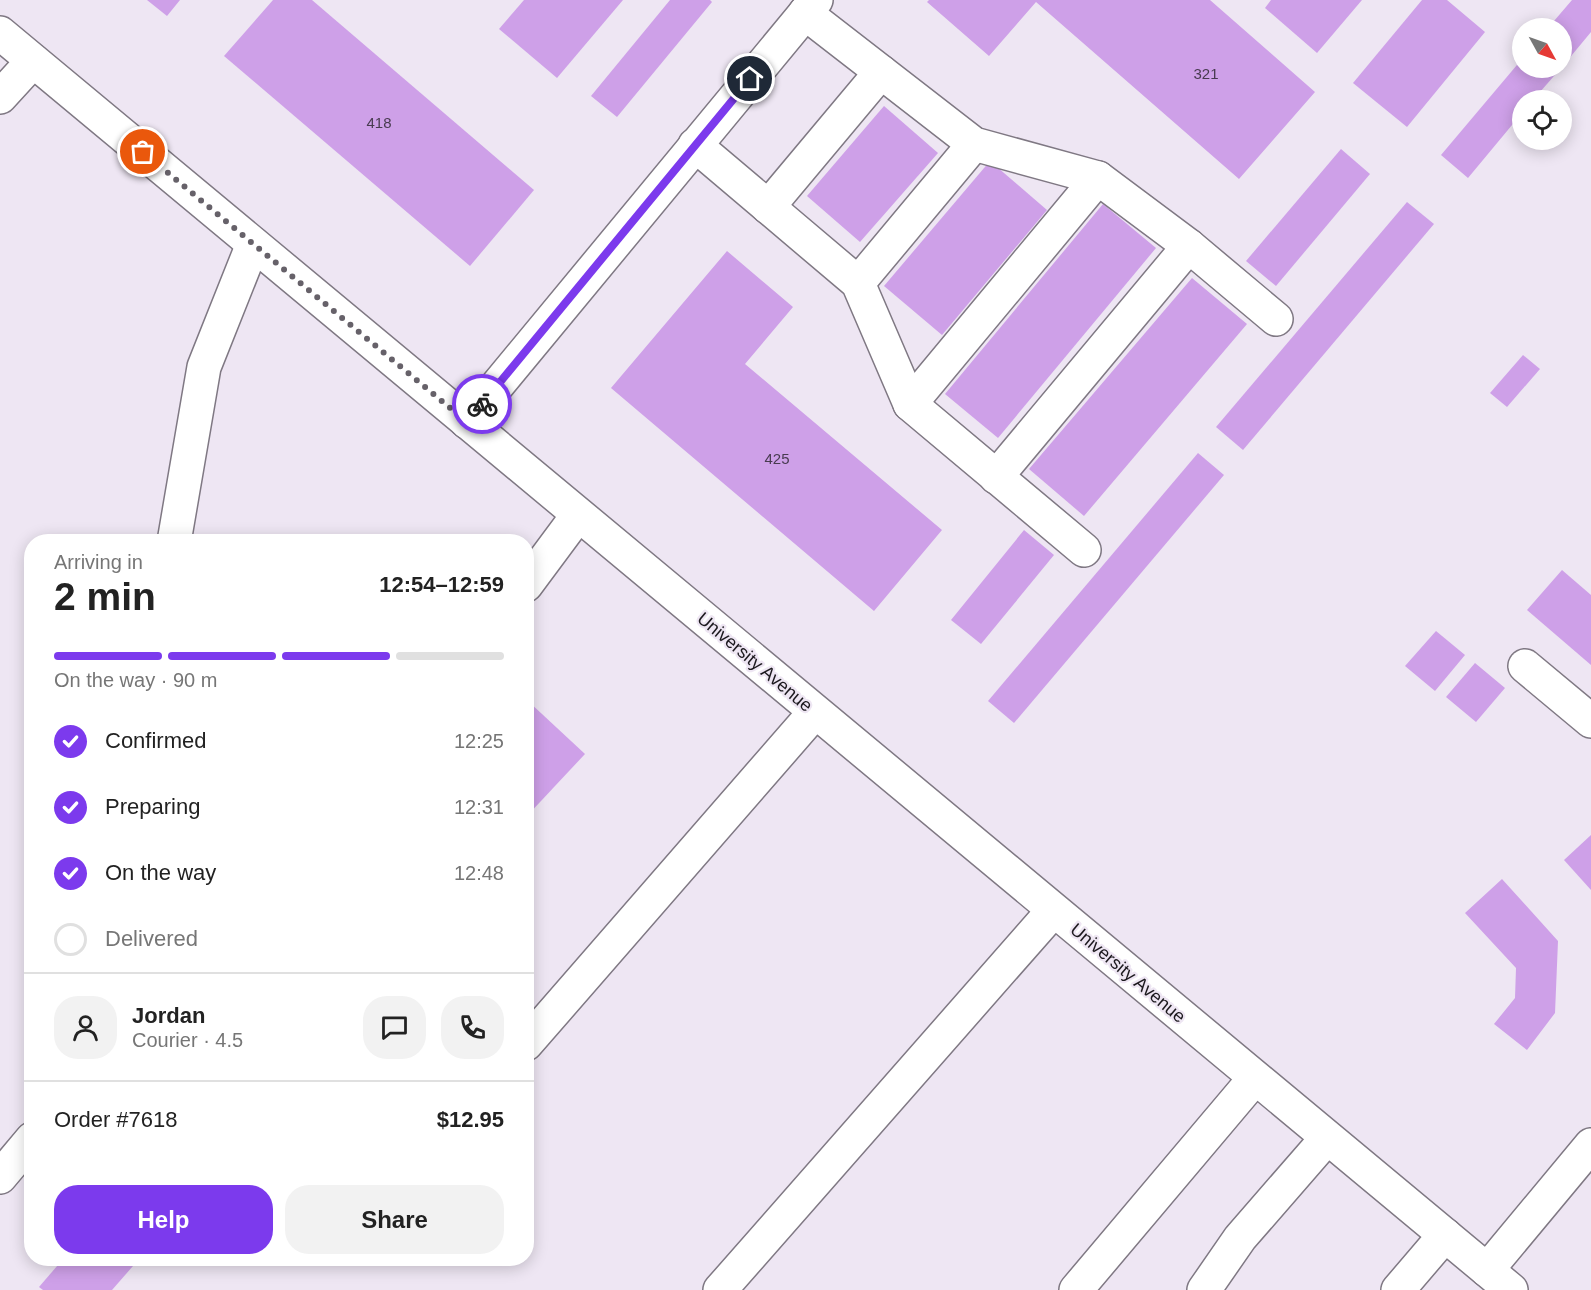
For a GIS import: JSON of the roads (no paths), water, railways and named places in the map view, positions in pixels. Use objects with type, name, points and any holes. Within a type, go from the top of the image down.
[{"type":"street","points":[[467,422],[810,7],[880,72],[974,144],[1098,178],[1189,246],[1276,319]]},
{"type":"street","name":"University Avenue","points":[[0,33],[1499,1280]]},
{"type":"street","points":[[0,97],[33,61]]},
{"type":"street","points":[[768,207],[880,72]]},
{"type":"street","points":[[858,283],[974,144]]},
{"type":"street","points":[[695,145],[858,283],[910,404],[1084,550]]},
{"type":"street","points":[[910,404],[1098,178]]},
{"type":"street","points":[[175,534],[204,367],[253,244]]},
{"type":"street","points":[[996,477],[1189,246]]},
{"type":"street","points":[[534,574],[578,515]]},
{"type":"street","points":[[1525,666],[1591,720]]},
{"type":"street","points":[[534,1035],[815,712]]},
{"type":"street","points":[[720,1290],[1053,911]]},
{"type":"street","points":[[1076,1290],[1255,1078]]},
{"type":"street","points":[[1204,1290],[1240,1238],[1327,1138]]},
{"type":"street","points":[[1499,1280],[1591,1144]]},
{"type":"street","points":[[0,1177],[24,1148]]},
{"type":"street","points":[[1398,1290],[1445,1235]]}]
